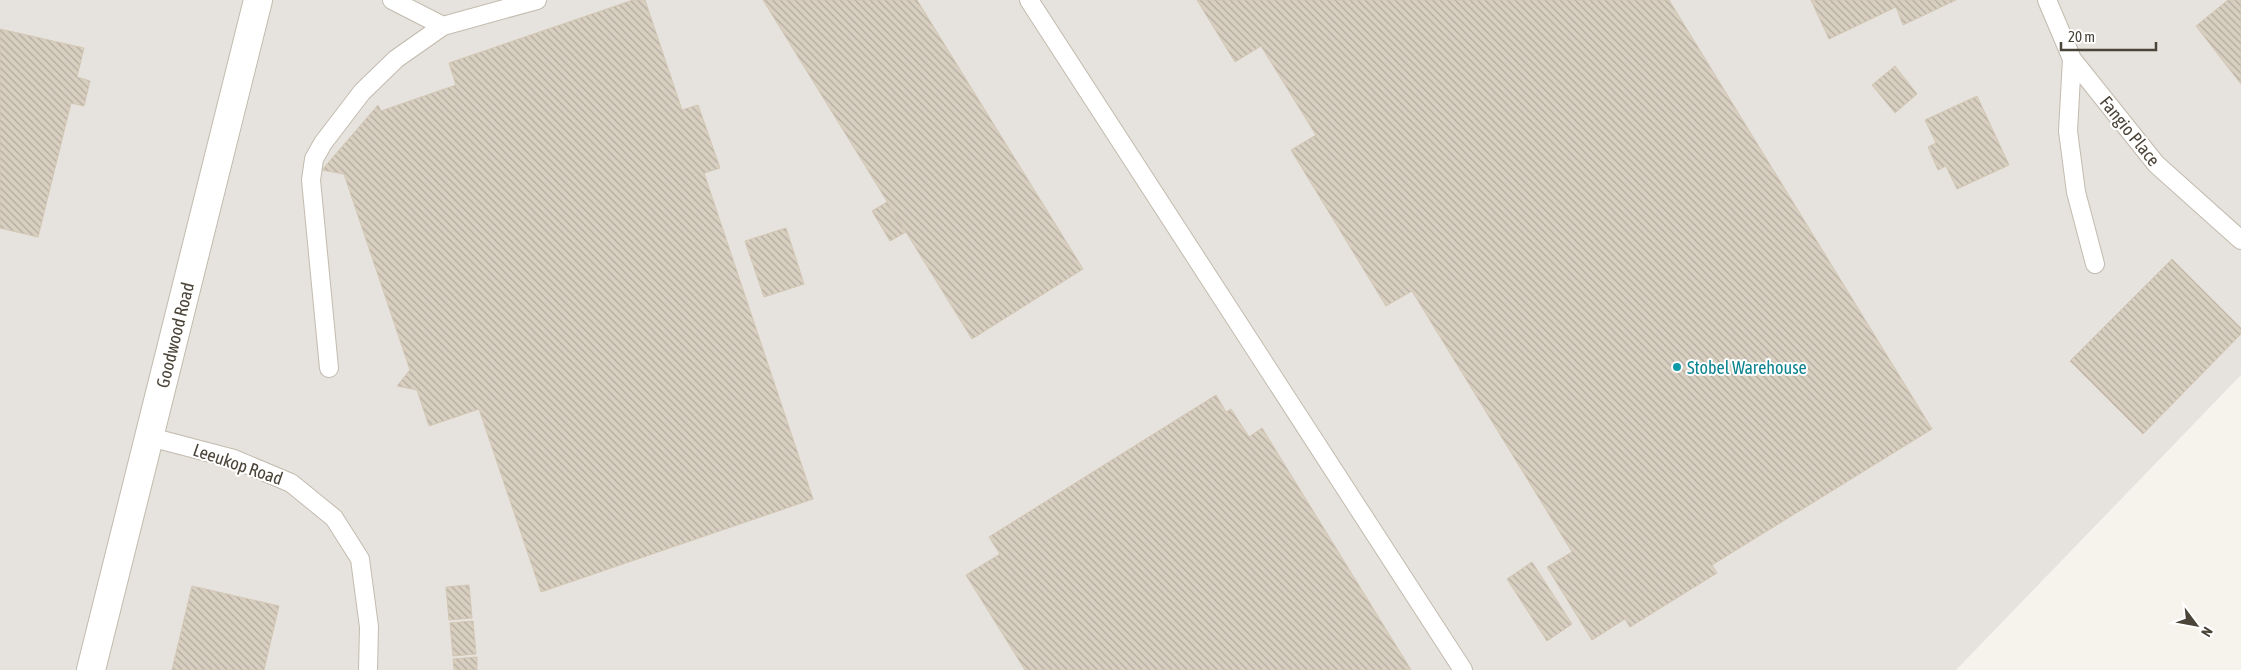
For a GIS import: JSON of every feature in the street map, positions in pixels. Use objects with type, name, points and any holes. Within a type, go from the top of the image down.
[{"type":"street","name":"Goodwood Road","points":[[91,670],[258,0]]},
{"type":"lane","points":[[392,0],[443,26]]},
{"type":"lane","points":[[328,368],[311,180],[314,159],[362,92],[396,58],[443,26],[537,0]]},
{"type":"lane","points":[[1029,0],[1464,670]]},
{"type":"lane","name":"Fangio Place","points":[[2046,0],[2072,59],[2156,164],[2241,240]]},
{"type":"lane","points":[[2072,59],[2068,130],[2076,192],[2095,264]]},
{"type":"lane","name":"Leeukop Road","points":[[150,437],[234,459],[291,482],[334,518],[360,559],[369,628],[368,670]]},
{"type":"shaded area","points":[[0,0],[2241,0],[2241,375],[1956,670],[0,670]]},
{"type":"building","points":[[633,0],[645,0],[682,110],[698,105],[720,168],[704,173],[813,499],[541,592],[479,409],[429,426],[417,390],[397,386],[410,370],[344,174],[322,170],[378,105],[381,111],[456,85],[449,63]]},
{"type":"building","points":[[763,0],[917,0],[1083,269],[972,339]]},
{"type":"building","name":"Stobel Warehouse","points":[[1197,0],[1669,0],[1932,429],[1712,565],[1717,573],[1630,627],[1625,619],[1592,640],[1547,567],[1572,552],[1412,291],[1386,306],[1291,150],[1316,135],[1261,46],[1235,62]]},
{"type":"building","points":[[1811,0],[1956,0],[1903,25],[1896,7],[1829,39]]},
{"type":"building","points":[[2228,0],[2241,0],[2241,84],[2196,26]]},
{"type":"building","points":[[0,29],[84,48],[77,77],[90,81],[84,106],[71,103],[38,237],[0,228]]},
{"type":"building","points":[[1895,66],[1917,94],[1895,113],[1872,85]]},
{"type":"building","points":[[1977,96],[2009,165],[1957,189],[1946,166],[1938,170],[1928,147],[1936,143],[1925,120]]},
{"type":"building","points":[[887,202],[906,232],[890,241],[872,211]]},
{"type":"building","points":[[786,228],[804,284],[764,297],[745,241]]},
{"type":"building","points":[[2172,259],[2241,328],[2241,334],[2143,434],[2070,361]]},
{"type":"building","points":[[1216,395],[1226,412],[1231,409],[1249,437],[1262,428],[1411,670],[1025,670],[966,575],[1000,554],[989,537]]},
{"type":"building","points":[[1532,562],[1572,624],[1547,641],[1507,579]]},
{"type":"building","points":[[469,585],[472,618],[449,620],[446,587]]},
{"type":"building","points":[[192,586],[279,606],[264,670],[172,670]]},
{"type":"building","points":[[473,621],[476,654],[453,656],[450,623]]},
{"type":"building","points":[[477,657],[477,670],[454,670],[453,659]]},
{"type":"place","name":"Stobel Warehouse","points":[[1677,367]]}]
